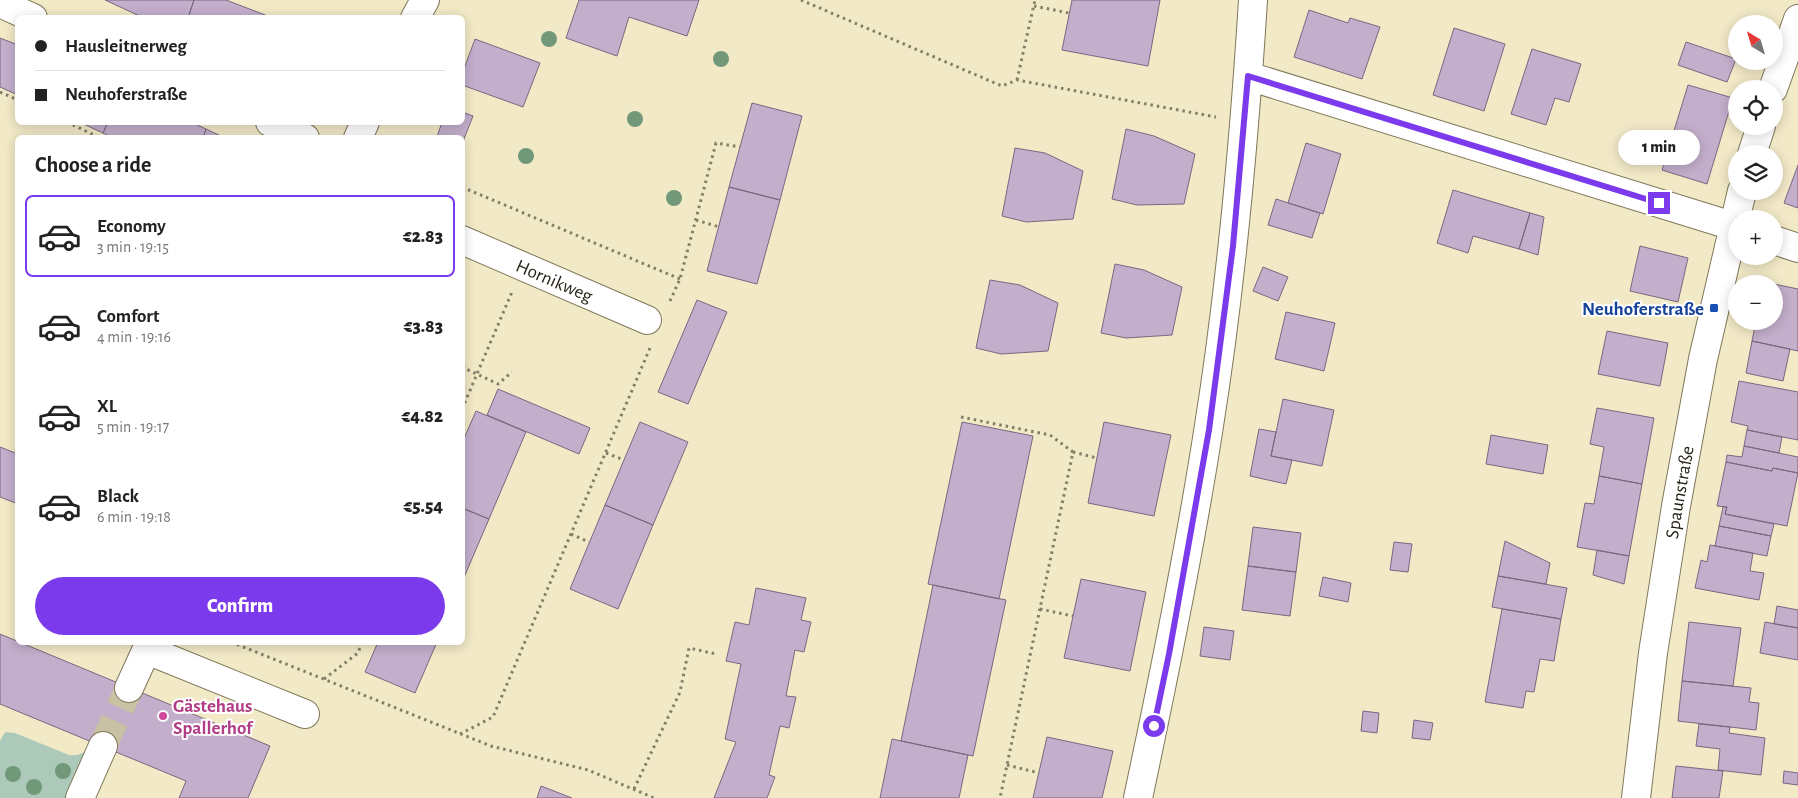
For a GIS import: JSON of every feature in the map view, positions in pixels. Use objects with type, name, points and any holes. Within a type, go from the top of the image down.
[{"type":"street","points":[[417,15],[425,0]]},
{"type":"street","points":[[1138,798],[1169,654],[1209,430],[1233,246],[1253,0]]},
{"type":"street","points":[[0,3],[26,15]]},
{"type":"street","points":[[1776,80],[1798,19]]},
{"type":"street","points":[[1248,76],[1728,225]]},
{"type":"street","points":[[276,125],[298,135]]},
{"type":"street","name":"Hornikweg","points":[[465,241],[656,323]]},
{"type":"street","points":[[1783,243],[1798,248]]},
{"type":"street","name":"Spaunstraße","points":[[1636,798],[1653,653],[1676,506],[1702,359],[1728,255]]},
{"type":"street","points":[[129,688],[148,646],[305,714]]},
{"type":"street","points":[[80,798],[103,746]]},
{"type":"path","points":[[801,0],[1002,86],[1017,80],[1219,118]]},
{"type":"path","points":[[1017,80],[1035,0]]},
{"type":"path","points":[[1034,6],[1069,13]]},
{"type":"path","points":[[0,92],[15,99]]},
{"type":"path","points":[[73,125],[94,135]]},
{"type":"path","points":[[460,734],[493,717],[606,453],[656,323],[680,279],[716,142],[740,147]]},
{"type":"path","points":[[465,188],[680,279]]},
{"type":"path","points":[[696,220],[719,227]]},
{"type":"path","points":[[465,401],[523,266]]},
{"type":"path","points":[[465,368],[498,384],[512,372]]},
{"type":"path","points":[[960,417],[1050,435],[1073,452],[1097,458]]},
{"type":"path","points":[[1000,798],[1073,452]]},
{"type":"path","points":[[606,453],[624,460]]},
{"type":"path","points":[[571,534],[589,542]]},
{"type":"path","points":[[1040,609],[1073,616]]},
{"type":"path","points":[[238,645],[491,746],[588,770],[652,798]]},
{"type":"path","points":[[324,680],[358,653],[361,645]]},
{"type":"path","points":[[634,789],[680,692],[688,648],[716,654]]},
{"type":"path","points":[[1007,765],[1039,773]]},
{"type":"green space","points":[[6,732],[15,733],[69,755],[84,753],[88,750],[67,798],[0,798],[0,741]]},
{"type":"building","points":[[105,0],[194,0],[189,15],[138,15]]},
{"type":"building","points":[[194,0],[226,0],[265,15],[189,15]]},
{"type":"building","points":[[579,0],[699,0],[687,36],[629,17],[617,56],[566,38]]},
{"type":"building","points":[[1072,0],[1160,0],[1148,66],[1062,50]]},
{"type":"building","points":[[1309,10],[1348,23],[1350,18],[1380,27],[1362,79],[1294,57]]},
{"type":"building","points":[[1454,28],[1505,44],[1484,111],[1433,95]]},
{"type":"building","points":[[0,38],[15,44],[15,94],[0,87]]},
{"type":"building","points":[[475,39],[540,63],[523,107],[465,86],[465,66]]},
{"type":"building","points":[[1686,42],[1728,56],[1728,70],[1732,70],[1727,82],[1678,65]]},
{"type":"building","points":[[1532,49],[1581,64],[1569,102],[1555,98],[1546,125],[1511,114]]},
{"type":"building","points":[[1688,85],[1728,97],[1728,115],[1707,184],[1662,170]]},
{"type":"building","points":[[752,103],[802,116],[780,200],[729,187]]},
{"type":"building","points":[[465,113],[473,116],[465,136],[438,135],[441,125],[465,125]]},
{"type":"building","points":[[86,125],[107,125],[103,133]]},
{"type":"building","points":[[107,125],[197,125],[206,129],[204,135],[107,135],[103,133]]},
{"type":"building","points":[[206,129],[219,135],[204,135]]},
{"type":"building","points":[[1126,129],[1154,136],[1195,154],[1184,204],[1137,205],[1112,199]]},
{"type":"building","points":[[1306,143],[1341,154],[1323,214],[1288,203]]},
{"type":"building","points":[[1015,148],[1045,153],[1083,171],[1073,219],[1026,222],[1002,216]]},
{"type":"building","points":[[1798,165],[1798,208],[1784,203]]},
{"type":"building","points":[[729,187],[780,200],[757,284],[707,271]]},
{"type":"building","points":[[1453,190],[1530,213],[1519,249],[1473,236],[1468,253],[1437,243]]},
{"type":"building","points":[[1276,199],[1320,213],[1312,238],[1268,225]]},
{"type":"building","points":[[1530,213],[1544,217],[1538,255],[1519,249]]},
{"type":"building","points":[[1640,246],[1688,258],[1678,302],[1630,291]]},
{"type":"building","points":[[1115,264],[1144,270],[1182,287],[1172,335],[1126,338],[1101,333]]},
{"type":"building","points":[[1263,267],[1288,277],[1278,301],[1253,291]]},
{"type":"building","points":[[990,280],[1020,285],[1058,303],[1048,351],[1001,354],[976,348]]},
{"type":"building","points":[[1783,286],[1798,289],[1798,351],[1752,341],[1754,330],[1783,330]]},
{"type":"building","points":[[697,300],[727,312],[688,404],[658,392]]},
{"type":"building","points":[[1286,312],[1335,323],[1324,371],[1275,359]]},
{"type":"building","points":[[1607,331],[1668,343],[1660,386],[1598,374]]},
{"type":"building","points":[[1752,341],[1790,349],[1783,381],[1746,373]]},
{"type":"building","points":[[1739,381],[1798,392],[1798,440],[1747,430],[1748,426],[1731,422]]},
{"type":"building","points":[[498,389],[590,428],[579,454],[487,415]]},
{"type":"building","points":[[1283,399],[1334,410],[1322,466],[1271,456]]},
{"type":"building","points":[[1597,408],[1654,418],[1642,484],[1599,476],[1604,447],[1590,444]]},
{"type":"building","points":[[476,411],[526,432],[489,519],[465,509],[465,436]]},
{"type":"building","points":[[640,422],[688,442],[653,525],[605,505]]},
{"type":"building","points":[[962,422],[1033,436],[999,599],[928,584]]},
{"type":"building","points":[[1104,422],[1171,435],[1154,516],[1088,503]]},
{"type":"building","points":[[1259,429],[1276,432],[1271,456],[1292,460],[1286,484],[1250,476]]},
{"type":"building","points":[[1747,430],[1782,437],[1779,453],[1744,446]]},
{"type":"building","points":[[1491,435],[1548,445],[1543,474],[1486,464]]},
{"type":"building","points":[[1744,446],[1798,457],[1798,473],[1773,468],[1772,471],[1726,462],[1727,455],[1742,457]]},
{"type":"building","points":[[0,447],[15,453],[15,503],[0,497]]},
{"type":"building","points":[[1726,462],[1772,471],[1773,468],[1798,473],[1787,526],[1725,514],[1727,507],[1717,506]]},
{"type":"building","points":[[1599,476],[1642,484],[1629,556],[1577,547],[1585,503],[1594,504]]},
{"type":"building","points":[[605,505],[653,525],[618,609],[570,589]]},
{"type":"building","points":[[1723,507],[1727,507],[1725,514],[1774,524],[1771,536],[1719,526]]},
{"type":"building","points":[[465,509],[489,519],[465,575]]},
{"type":"building","points":[[1719,526],[1771,536],[1767,556],[1715,546]]},
{"type":"building","points":[[1253,527],[1301,533],[1296,572],[1248,566]]},
{"type":"building","points":[[1505,541],[1550,563],[1546,584],[1498,576]]},
{"type":"building","points":[[1394,542],[1412,544],[1408,572],[1390,570]]},
{"type":"building","points":[[1710,545],[1753,553],[1750,571],[1764,573],[1759,600],[1695,588],[1701,560],[1707,562]]},
{"type":"building","points":[[1597,550],[1629,556],[1624,584],[1593,575]]},
{"type":"building","points":[[1248,566],[1296,572],[1290,616],[1242,610]]},
{"type":"building","points":[[1498,576],[1567,588],[1561,619],[1492,607]]},
{"type":"building","points":[[1323,577],[1351,583],[1348,602],[1319,596]]},
{"type":"building","points":[[1081,579],[1146,592],[1130,671],[1064,658]]},
{"type":"building","points":[[933,585],[1006,600],[973,756],[901,741]]},
{"type":"building","points":[[756,588],[806,598],[801,620],[811,622],[804,652],[795,650],[786,696],[796,697],[789,728],[780,726],[769,775],[775,777],[767,798],[714,798],[736,742],[725,739],[741,664],[726,661],[735,622],[749,625]]},
{"type":"building","points":[[1777,606],[1798,610],[1798,628],[1774,624]]},
{"type":"building","points":[[1502,609],[1561,619],[1554,661],[1540,659],[1534,692],[1526,691],[1523,708],[1485,702]]},
{"type":"building","points":[[1689,622],[1741,628],[1733,686],[1682,681]]},
{"type":"building","points":[[1765,622],[1798,628],[1798,660],[1760,653]]},
{"type":"building","points":[[1204,627],[1234,631],[1230,660],[1200,656]]},
{"type":"building","points":[[0,634],[15,640],[15,645],[27,645],[270,746],[248,798],[179,798],[186,781],[0,704]]},
{"type":"building","points":[[377,645],[436,645],[415,693],[365,672]]},
{"type":"building","points":[[1682,681],[1751,688],[1749,702],[1759,703],[1756,730],[1678,721]]},
{"type":"building","points":[[1363,711],[1379,713],[1377,733],[1361,731]]},
{"type":"building","points":[[1414,720],[1433,723],[1430,740],[1412,738]]},
{"type":"building","points":[[1699,724],[1730,727],[1729,733],[1765,738],[1761,775],[1718,770],[1720,749],[1696,746]]},
{"type":"building","points":[[1047,737],[1113,751],[1102,798],[1033,798]]},
{"type":"building","points":[[892,739],[968,755],[959,798],[880,798]]},
{"type":"building","points":[[1676,766],[1723,771],[1719,798],[1672,798]]},
{"type":"building","points":[[1784,771],[1798,773],[1798,785],[1783,783]]},
{"type":"building","points":[[541,786],[572,798],[537,798]]},
{"type":"tunnel","points":[[103,746],[129,688]]},
{"type":"place","name":"Neuhoferstraße","points":[[1714,308]]},
{"type":"place","name":"Gästehaus Spallerhof","points":[[163,716]]},
{"type":"route","points":[[1154,726],[1169,654],[1209,430],[1233,246],[1248,76],[1659,203]]}]
